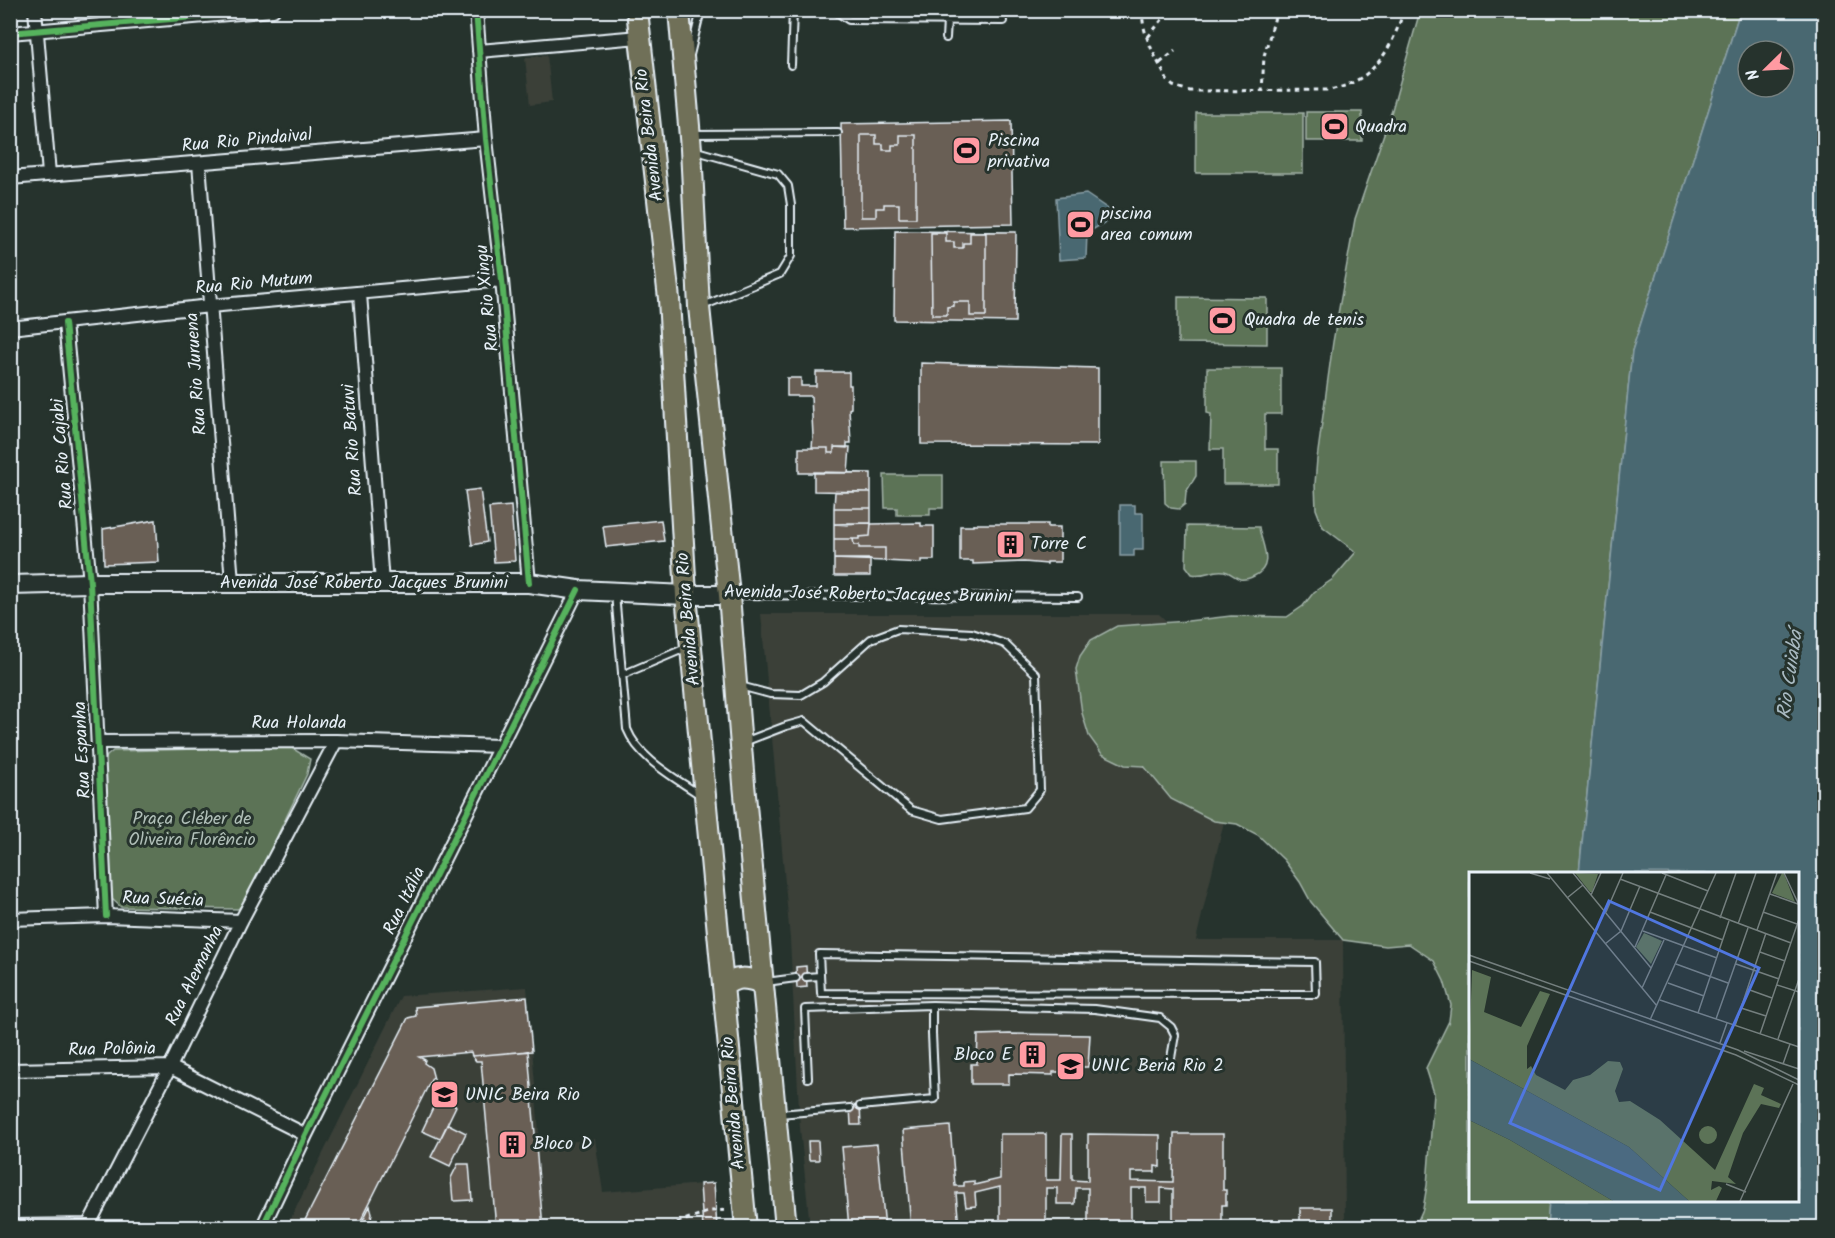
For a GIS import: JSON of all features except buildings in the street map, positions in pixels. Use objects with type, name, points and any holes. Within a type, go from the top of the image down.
[{"type":"main road","name":"Avenida Beira Rio","points":[[637,10],[669,298],[686,595],[746,1218]]},
{"type":"main road","name":"Avenida Beira Rio","points":[[679,10],[690,142],[699,307],[729,595],[786,1227]]},
{"type":"main road","points":[[669,298],[684,312],[690,314],[699,307]]},
{"type":"main road","name":"Avenida José Roberto Jacques Brunini","points":[[10,585],[232,582],[529,583],[578,590],[729,595]]},
{"type":"main road","points":[[723,987],[741,977],[763,983]]},
{"type":"street","points":[[35,10],[49,174]]},
{"type":"street","points":[[10,33],[184,15],[273,10]]},
{"type":"street","name":"Rua Rio Xingu","points":[[476,10],[486,139],[502,280],[529,583]]},
{"type":"street","points":[[479,51],[639,37]]},
{"type":"street","name":"Rua Rio Pindaival","points":[[10,178],[486,139]]},
{"type":"street","name":"Rua Rio Juruena","points":[[199,163],[232,582]]},
{"type":"street","name":"Rua Rio Mutum","points":[[10,328],[210,306],[502,280]]},
{"type":"street","name":"Rua Rio Batuvi","points":[[360,294],[382,583]]},
{"type":"street","name":"Rua Rio Cajabi","points":[[65,323],[90,583]]},
{"type":"street","name":"Rua Espanha","points":[[90,583],[106,916]]},
{"type":"street","name":"Rua Itália","points":[[262,1227],[578,590]]},
{"type":"street","name":"Rua Holanda","points":[[98,742],[336,741],[500,746]]},
{"type":"street","name":"Rua Alemanha","points":[[88,1226],[170,1067],[241,921],[336,741]]},
{"type":"street","name":"Rua Suécia","points":[[10,919],[106,916],[241,921]]},
{"type":"street","name":"Rua Polônia","points":[[10,1070],[170,1067],[306,1135]]},
{"type":"street","points":[[10,1226],[88,1226]]},
{"type":"lane","points":[[685,76],[701,10]]},
{"type":"lane","points":[[791,65],[793,10]]},
{"type":"lane","points":[[834,10],[849,20],[1003,21]]},
{"type":"lane","points":[[946,38],[947,21]]},
{"type":"lane","points":[[690,142],[838,133]]},
{"type":"lane","points":[[690,142],[778,174],[788,186],[791,205],[791,256],[780,274],[699,307]]},
{"type":"lane","points":[[615,591],[627,729],[631,739],[651,760],[705,799]]},
{"type":"lane","name":"Avenida José Roberto Jacques Brunini","points":[[729,595],[1078,597]]},
{"type":"lane","points":[[736,685],[770,694],[801,695],[823,682],[871,639],[898,629],[972,633],[983,636],[1005,644],[1036,674],[1040,790],[1025,808],[942,819],[911,810],[804,721],[741,743]]},
{"type":"lane","points":[[622,675],[691,646]]},
{"type":"lane","points":[[819,954],[1315,962],[1316,994],[821,993],[820,976],[819,954]]},
{"type":"lane","points":[[806,977],[820,976]]},
{"type":"lane","points":[[763,983],[796,978]]},
{"type":"lane","points":[[860,1106],[935,1098],[932,1005]]},
{"type":"lane","points":[[808,1078],[805,1009],[932,1005],[1095,1009],[1160,1018],[1171,1027],[1175,1035],[1171,1058]]},
{"type":"lane","points":[[776,1115],[850,1107]]},
{"type":"path","points":[[1143,10],[1142,20],[1148,38],[1167,80],[1180,89],[1262,92],[1329,90],[1360,79],[1376,67],[1388,49],[1403,11]]},
{"type":"path","points":[[1148,38],[1170,10]]},
{"type":"path","points":[[1262,92],[1264,56],[1277,10]]},
{"type":"path","points":[[1160,64],[1175,51]]},
{"type":"path","points":[[660,1227],[711,1211],[746,1218]]},
{"type":"path","points":[[370,1223],[373,1227]]},
{"type":"shaded area","points":[[547,55],[552,102],[530,105],[525,58]]},
{"type":"shaded area","points":[[761,614],[1159,614],[1252,703],[1196,940],[1343,940],[1345,1227],[810,1227],[800,1128],[790,939]]},
{"type":"shaded area","name":"UNIC Beira Rio","points":[[527,987],[540,1145],[595,1139],[603,1192],[714,1183],[717,1227],[286,1228],[401,996]]},
{"type":"green space","points":[[1420,11],[1740,11],[1632,351],[1579,872],[1469,872],[1469,1202],[1549,1202],[1547,1227],[1415,1227],[1423,1209],[1427,1185],[1434,1093],[1426,1068],[1449,1021],[1451,1005],[1444,981],[1434,961],[1409,944],[1386,946],[1343,940],[1311,902],[1284,860],[1258,835],[1237,824],[1214,821],[1171,799],[1144,766],[1125,765],[1102,754],[1089,736],[1082,713],[1076,669],[1080,656],[1091,640],[1117,626],[1231,616],[1287,617],[1303,606],[1314,592],[1333,579],[1356,552],[1323,527],[1316,509],[1317,459],[1333,342],[1355,219],[1392,110]]},
{"type":"green space","name":"Quadra","points":[[1306,112],[1362,112],[1362,141],[1306,141]]},
{"type":"green space","points":[[1196,113],[1303,113],[1303,173],[1196,173]]},
{"type":"green space","name":"Quadra de tenis","points":[[1178,297],[1267,298],[1267,344],[1178,343]]},
{"type":"green space","points":[[1207,368],[1281,368],[1281,414],[1265,414],[1265,449],[1278,449],[1278,484],[1223,484],[1223,449],[1210,449],[1211,414],[1207,413]]},
{"type":"green space","points":[[1164,461],[1196,461],[1196,476],[1186,492],[1185,504],[1179,509],[1171,508],[1165,503]]},
{"type":"green space","points":[[884,475],[943,475],[943,508],[930,508],[930,515],[897,515],[897,508],[885,508]]},
{"type":"green space","points":[[1187,526],[1259,527],[1266,554],[1264,567],[1261,572],[1244,579],[1224,571],[1192,574],[1186,566]]},
{"type":"green space","name":"Praça Cléber de Oliveira Florêncio","points":[[290,747],[310,759],[307,774],[246,901],[238,909],[121,907],[112,899],[104,763],[107,756],[113,751]]},
{"type":"water","name":"Rio Cuiabá","points":[[1740,11],[1824,11],[1824,1227],[1547,1227],[1549,1202],[1799,1202],[1799,872],[1579,872],[1632,351]]},
{"type":"water","name":"piscina area comum","points":[[1086,194],[1117,215],[1087,233],[1086,258],[1059,260],[1056,198]]},
{"type":"water","points":[[1120,505],[1135,505],[1135,513],[1143,513],[1143,550],[1134,550],[1134,556],[1120,556]]},
{"type":"cycle path","points":[[10,33],[273,10]]},
{"type":"cycle path","points":[[476,10],[486,139],[502,280],[529,583]]},
{"type":"cycle path","points":[[65,323],[90,583],[106,916]]},
{"type":"cycle path","points":[[262,1228],[306,1135],[578,590]]},
{"type":"cycle path","points":[[10,1226],[88,1225]]},
{"type":"place","name":"Quadra","points":[[1334,127]]},
{"type":"place","name":"Piscina privativa","points":[[967,151]]},
{"type":"place","name":"piscina area comum","points":[[1080,224]]},
{"type":"place","name":"Quadra de tenis","points":[[1223,320]]},
{"type":"place","name":"Torre C","points":[[1010,544]]},
{"type":"place","name":"Bloco E","points":[[1033,1055]]},
{"type":"place","name":"UNIC Beria Rio 2","points":[[1070,1066]]},
{"type":"place","name":"UNIC Beira Rio","points":[[444,1095]]},
{"type":"place","name":"Bloco D","points":[[512,1144]]}]
